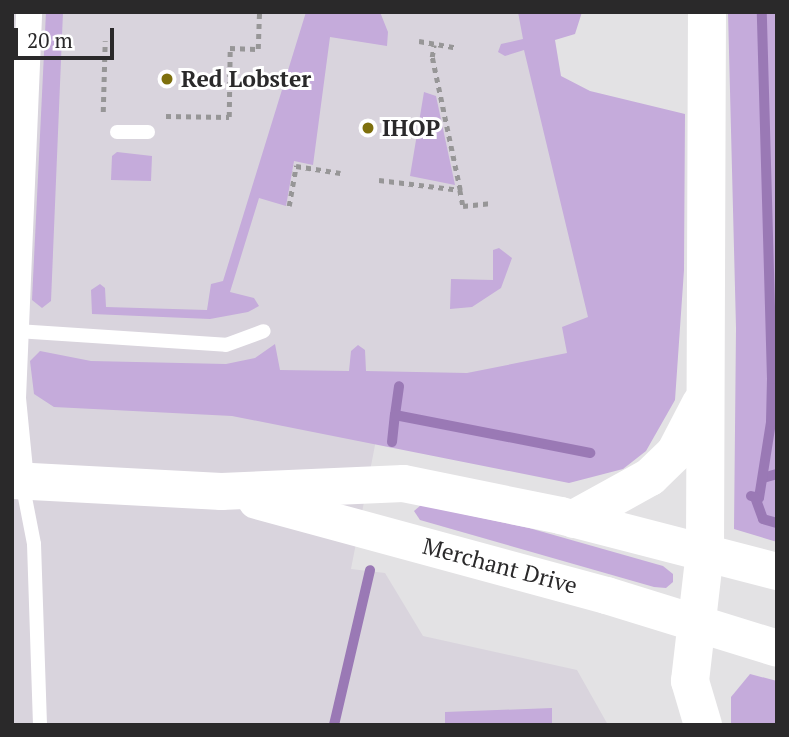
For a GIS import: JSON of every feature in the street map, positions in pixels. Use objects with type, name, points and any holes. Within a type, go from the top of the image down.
[{"type":"highway","points":[[703,725],[690,681],[700,624],[705,552],[707,12]]},
{"type":"highway","points":[[575,519],[650,477],[675,453],[705,394]]},
{"type":"main road","name":"Merchant Drive","points":[[17,480],[221,491],[403,482],[575,519],[777,571]]},
{"type":"main road","name":"Merchant Drive","points":[[221,491],[700,624],[777,648]]},
{"type":"street","points":[[17,480],[13,398],[29,12]]},
{"type":"lane","points":[[117,132],[148,132]]},
{"type":"lane","points":[[17,331],[226,345],[264,331]]},
{"type":"lane","points":[[17,480],[34,544],[40,725]]},
{"type":"path","points":[[158,116],[229,117],[230,47],[258,49],[259,12]]},
{"type":"path","points":[[103,112],[105,41]]},
{"type":"path","points":[[419,41],[454,47]]},
{"type":"path","points":[[434,45],[432,57],[463,206],[492,203]]},
{"type":"path","points":[[289,206],[296,166],[340,173]]},
{"type":"path","points":[[379,180],[460,190]]},
{"type":"shaded area","points":[[12,12],[537,12],[609,363],[376,440],[351,569],[385,573],[423,636],[577,670],[608,725],[12,725]]},
{"type":"shaded area","points":[[46,12],[63,12],[51,301],[42,308],[32,300]]},
{"type":"shaded area","points":[[306,12],[380,12],[388,32],[387,46],[330,37],[313,165],[294,161],[286,206],[259,198],[230,292],[254,298],[259,306],[248,312],[210,319],[92,314],[91,290],[100,284],[105,288],[106,307],[207,310],[211,284],[223,281]]},
{"type":"shaded area","points":[[518,12],[582,12],[575,34],[555,40],[561,76],[590,91],[685,114],[684,270],[675,400],[646,451],[623,469],[569,483],[232,416],[54,407],[34,394],[30,361],[40,351],[91,361],[226,364],[255,358],[275,344],[280,370],[349,371],[351,351],[358,345],[365,350],[366,371],[467,373],[567,353],[562,327],[588,317],[524,50],[505,56],[498,52],[501,44],[523,39]]},
{"type":"shaded area","points":[[728,12],[777,12],[777,542],[734,529],[736,328]]},
{"type":"shaded area","points":[[424,92],[436,96],[455,185],[410,176]]},
{"type":"shaded area","points":[[117,152],[152,156],[151,181],[111,180],[112,156]]},
{"type":"shaded area","points":[[499,248],[512,258],[501,288],[472,307],[450,309],[451,279],[493,280],[493,250]]},
{"type":"shaded area","points":[[421,505],[529,528],[663,566],[673,574],[673,582],[666,588],[654,587],[420,520],[414,511]]},
{"type":"shaded area","points":[[750,674],[777,681],[777,725],[731,725],[731,697]]},
{"type":"shaded area","points":[[552,708],[552,725],[445,725],[445,712]]},
{"type":"waterway","points":[[751,496],[759,498],[771,422],[772,379],[762,12]]},
{"type":"waterway","points":[[395,415],[399,386]]},
{"type":"waterway","points":[[392,442],[395,415],[590,453]]},
{"type":"waterway","points":[[763,478],[777,474]]},
{"type":"waterway","points":[[755,497],[763,519],[777,523]]},
{"type":"waterway","points":[[334,725],[370,570]]},
{"type":"place","name":"Red Lobster","points":[[167,79]]},
{"type":"place","name":"IHOP","points":[[368,128]]}]
